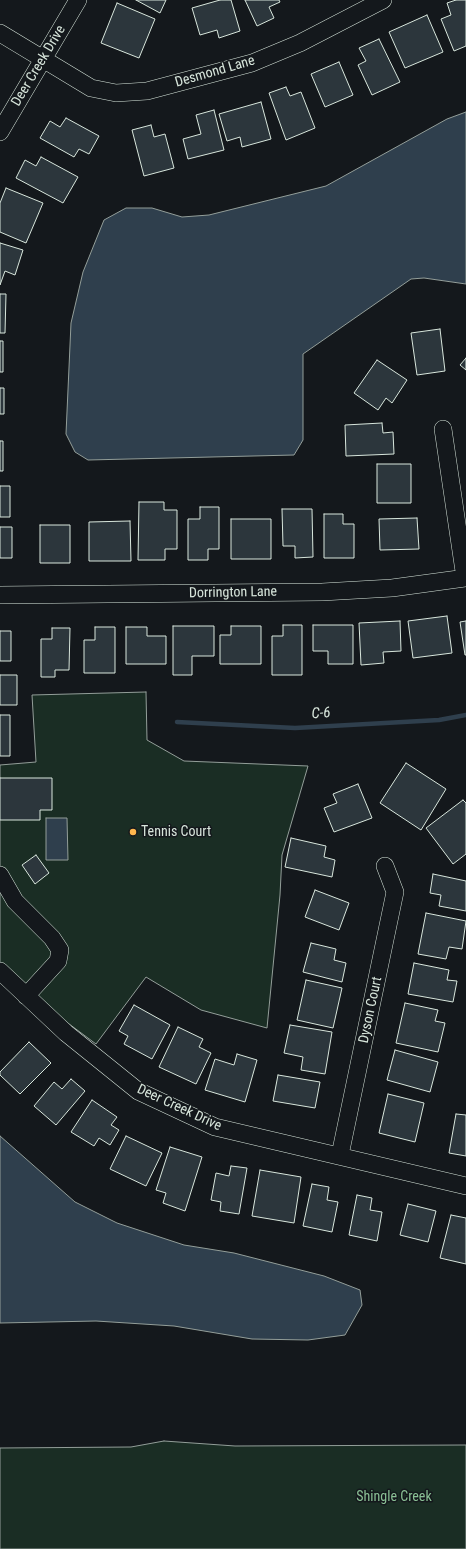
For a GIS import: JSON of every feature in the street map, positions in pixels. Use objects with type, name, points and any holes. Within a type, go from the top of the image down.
[{"type":"street","name":"Deer Creek Drive","points":[[0,132],[78,0]]},
{"type":"street","name":"Desmond Lane","points":[[0,33],[91,88],[116,93],[147,91],[252,63],[300,43],[382,0]]},
{"type":"street","points":[[443,429],[465,578]]},
{"type":"street","name":"Dorrington Lane","points":[[0,595],[322,592],[392,588],[465,578]]},
{"type":"street","name":"Dyson Court","points":[[340,1155],[395,892],[385,866]]},
{"type":"street","points":[[0,875],[15,901],[52,938],[60,950],[58,961],[26,996]]},
{"type":"street","name":"Deer Creek Drive","points":[[0,971],[66,1033],[138,1091],[215,1127],[340,1155],[466,1186]]},
{"type":"green space","points":[[146,692],[147,740],[184,761],[308,766],[282,855],[280,895],[267,1028],[201,1010],[146,977],[96,1044],[53,1012],[0,963],[0,765],[36,762],[32,695]]},
{"type":"green space","name":"Shingle Creek","points":[[164,1441],[235,1446],[466,1445],[466,1549],[0,1549],[0,1448],[131,1447]]},
{"type":"water","points":[[466,112],[466,284],[424,278],[411,279],[303,354],[303,440],[294,455],[88,460],[75,452],[66,434],[71,323],[83,272],[104,220],[126,208],[152,208],[182,217],[209,215],[326,186],[447,119]]},
{"type":"water","points":[[46,818],[67,818],[68,860],[46,860]]},
{"type":"water","points":[[0,1136],[75,1202],[117,1223],[184,1245],[234,1253],[324,1276],[360,1290],[362,1305],[345,1335],[308,1340],[252,1339],[174,1326],[96,1321],[0,1323]]},
{"type":"building","points":[[136,0],[166,0],[160,13]]},
{"type":"building","points":[[220,0],[231,0],[240,31],[219,38],[217,30],[200,35],[192,8]]},
{"type":"building","points":[[245,0],[279,0],[280,2],[269,7],[274,18],[257,26]]},
{"type":"building","points":[[456,0],[466,0],[466,46],[454,51],[441,19],[451,15],[447,3]]},
{"type":"building","points":[[117,3],[155,19],[139,58],[101,43]]},
{"type":"building","points":[[427,15],[443,52],[405,68],[389,32]]},
{"type":"building","points":[[379,39],[400,82],[372,95],[358,65],[366,61],[359,48]]},
{"type":"building","points":[[339,62],[353,95],[325,107],[311,74]]},
{"type":"building","points":[[286,87],[290,96],[301,92],[315,128],[286,140],[269,93]]},
{"type":"building","points":[[261,102],[271,139],[242,147],[240,137],[227,141],[219,114]]},
{"type":"building","points":[[214,110],[224,150],[188,159],[183,139],[201,134],[196,115]]},
{"type":"building","points":[[66,118],[99,136],[89,154],[79,149],[74,157],[40,138],[50,121],[60,127]]},
{"type":"building","points":[[151,125],[154,137],[165,134],[174,168],[144,176],[132,130]]},
{"type":"building","points":[[41,157],[78,177],[63,203],[16,178],[25,160],[36,166]]},
{"type":"building","points":[[6,188],[43,203],[26,243],[0,232],[0,203]]},
{"type":"building","points":[[0,243],[23,250],[15,275],[5,271],[0,285]]},
{"type":"building","points":[[0,294],[6,294],[5,333],[0,333]]},
{"type":"building","points":[[440,329],[445,371],[417,375],[411,333]]},
{"type":"building","points":[[0,341],[3,341],[3,372],[0,372]]},
{"type":"building","points":[[466,358],[466,370],[460,365]]},
{"type":"building","points":[[377,360],[407,380],[392,403],[386,398],[378,410],[354,393]]},
{"type":"building","points":[[0,388],[4,388],[4,414],[0,414]]},
{"type":"building","points":[[382,423],[383,433],[393,432],[394,454],[346,456],[345,425]]},
{"type":"building","points":[[0,441],[3,441],[3,471],[0,471]]},
{"type":"building","points":[[377,464],[411,464],[411,503],[377,503]]},
{"type":"building","points":[[0,486],[10,486],[10,517],[0,517]]},
{"type":"building","points":[[139,502],[164,502],[164,510],[177,510],[177,549],[165,549],[165,560],[138,560]]},
{"type":"building","points":[[200,507],[219,507],[219,549],[208,549],[208,560],[188,560],[188,519],[200,519]]},
{"type":"building","points":[[282,509],[312,509],[313,557],[295,558],[295,546],[283,546]]},
{"type":"building","points":[[324,514],[343,514],[343,524],[354,524],[354,558],[324,558]]},
{"type":"building","points":[[417,518],[419,549],[380,550],[379,519]]},
{"type":"building","points":[[231,519],[271,519],[271,559],[231,559]]},
{"type":"building","points":[[130,521],[131,561],[89,561],[89,522]]},
{"type":"building","points":[[40,525],[70,525],[70,563],[40,563]]},
{"type":"building","points":[[0,527],[12,527],[12,558],[0,558]]},
{"type":"building","points":[[447,616],[452,653],[413,658],[408,621]]},
{"type":"building","points":[[400,621],[401,651],[383,652],[384,663],[361,665],[359,623]]},
{"type":"building","points":[[466,621],[466,655],[465,655],[460,622]]},
{"type":"building","points":[[283,625],[302,625],[302,675],[272,675],[272,636],[283,636]]},
{"type":"building","points":[[313,625],[353,625],[353,664],[328,664],[328,651],[313,651]]},
{"type":"building","points":[[173,626],[214,626],[214,656],[192,656],[192,675],[173,675]]},
{"type":"building","points":[[231,626],[261,626],[261,664],[220,664],[220,635],[231,635]]},
{"type":"building","points":[[95,627],[115,627],[115,673],[84,673],[84,640],[95,640]]},
{"type":"building","points":[[126,627],[147,627],[147,636],[166,636],[166,664],[126,664]]},
{"type":"building","points":[[52,628],[70,628],[69,670],[55,670],[55,677],[41,677],[41,639],[52,639]]},
{"type":"building","points":[[0,631],[11,631],[11,661],[0,661]]},
{"type":"building","points":[[0,675],[17,675],[17,705],[0,705]]},
{"type":"building","points":[[0,715],[10,715],[10,756],[0,756]]},
{"type":"building","points":[[406,763],[446,789],[421,830],[380,803]]},
{"type":"building","points":[[0,778],[52,778],[52,810],[40,810],[40,820],[0,820]]},
{"type":"building","points":[[358,784],[372,818],[334,832],[324,808],[337,803],[333,794]]},
{"type":"building","points":[[463,800],[466,803],[466,854],[453,864],[426,828]]},
{"type":"building","points":[[291,838],[326,846],[324,857],[335,860],[332,877],[285,867]]},
{"type":"building","points":[[36,855],[49,873],[35,884],[22,865]]},
{"type":"building","points":[[433,874],[466,881],[466,911],[439,906],[441,895],[430,893]]},
{"type":"building","points":[[315,890],[349,903],[339,930],[305,917]]},
{"type":"building","points":[[426,913],[466,921],[462,949],[449,947],[446,959],[418,954]]},
{"type":"building","points":[[311,943],[336,949],[334,960],[346,963],[342,982],[303,972]]},
{"type":"building","points":[[414,963],[449,970],[447,980],[457,981],[453,1002],[408,994]]},
{"type":"building","points":[[306,980],[342,988],[333,1028],[297,1020]]},
{"type":"building","points":[[405,1003],[438,1010],[435,1021],[445,1023],[438,1052],[396,1043]]},
{"type":"building","points":[[134,1005],[170,1025],[152,1059],[124,1044],[128,1036],[119,1031]]},
{"type":"building","points":[[290,1025],[332,1032],[325,1074],[301,1070],[303,1057],[284,1053]]},
{"type":"building","points":[[178,1027],[203,1039],[199,1047],[211,1053],[196,1084],[159,1067]]},
{"type":"building","points":[[29,1042],[51,1063],[20,1094],[0,1075],[0,1072]]},
{"type":"building","points":[[395,1050],[438,1062],[430,1092],[387,1080]]},
{"type":"building","points":[[237,1054],[257,1060],[245,1102],[205,1090],[215,1059],[234,1065]]},
{"type":"building","points":[[278,1075],[320,1082],[315,1108],[273,1101]]},
{"type":"building","points":[[71,1079],[85,1091],[56,1125],[34,1106],[54,1082],[62,1089]]},
{"type":"building","points":[[388,1094],[424,1103],[415,1142],[379,1133]]},
{"type":"building","points":[[92,1100],[117,1117],[111,1125],[119,1130],[110,1145],[99,1138],[94,1146],[71,1132]]},
{"type":"building","points":[[456,1114],[466,1115],[466,1156],[449,1153]]},
{"type":"building","points":[[126,1136],[162,1153],[146,1186],[110,1169]]},
{"type":"building","points":[[170,1147],[202,1157],[185,1211],[163,1203],[166,1193],[156,1190]]},
{"type":"building","points":[[231,1166],[247,1168],[239,1214],[220,1211],[221,1202],[211,1200],[216,1173],[229,1176]]},
{"type":"building","points":[[260,1170],[301,1177],[294,1223],[252,1216]]},
{"type":"building","points":[[312,1184],[329,1187],[327,1200],[338,1202],[332,1232],[303,1226]]},
{"type":"building","points":[[357,1195],[372,1198],[370,1210],[382,1212],[377,1241],[349,1235]]},
{"type":"building","points":[[408,1204],[436,1211],[428,1242],[400,1235]]},
{"type":"building","points":[[451,1215],[466,1218],[466,1264],[440,1258]]},
{"type":"waterway","name":"C-6","points":[[177,722],[295,728],[439,720],[466,715]]},
{"type":"place","name":"Tennis Court","points":[[133,832]]}]
